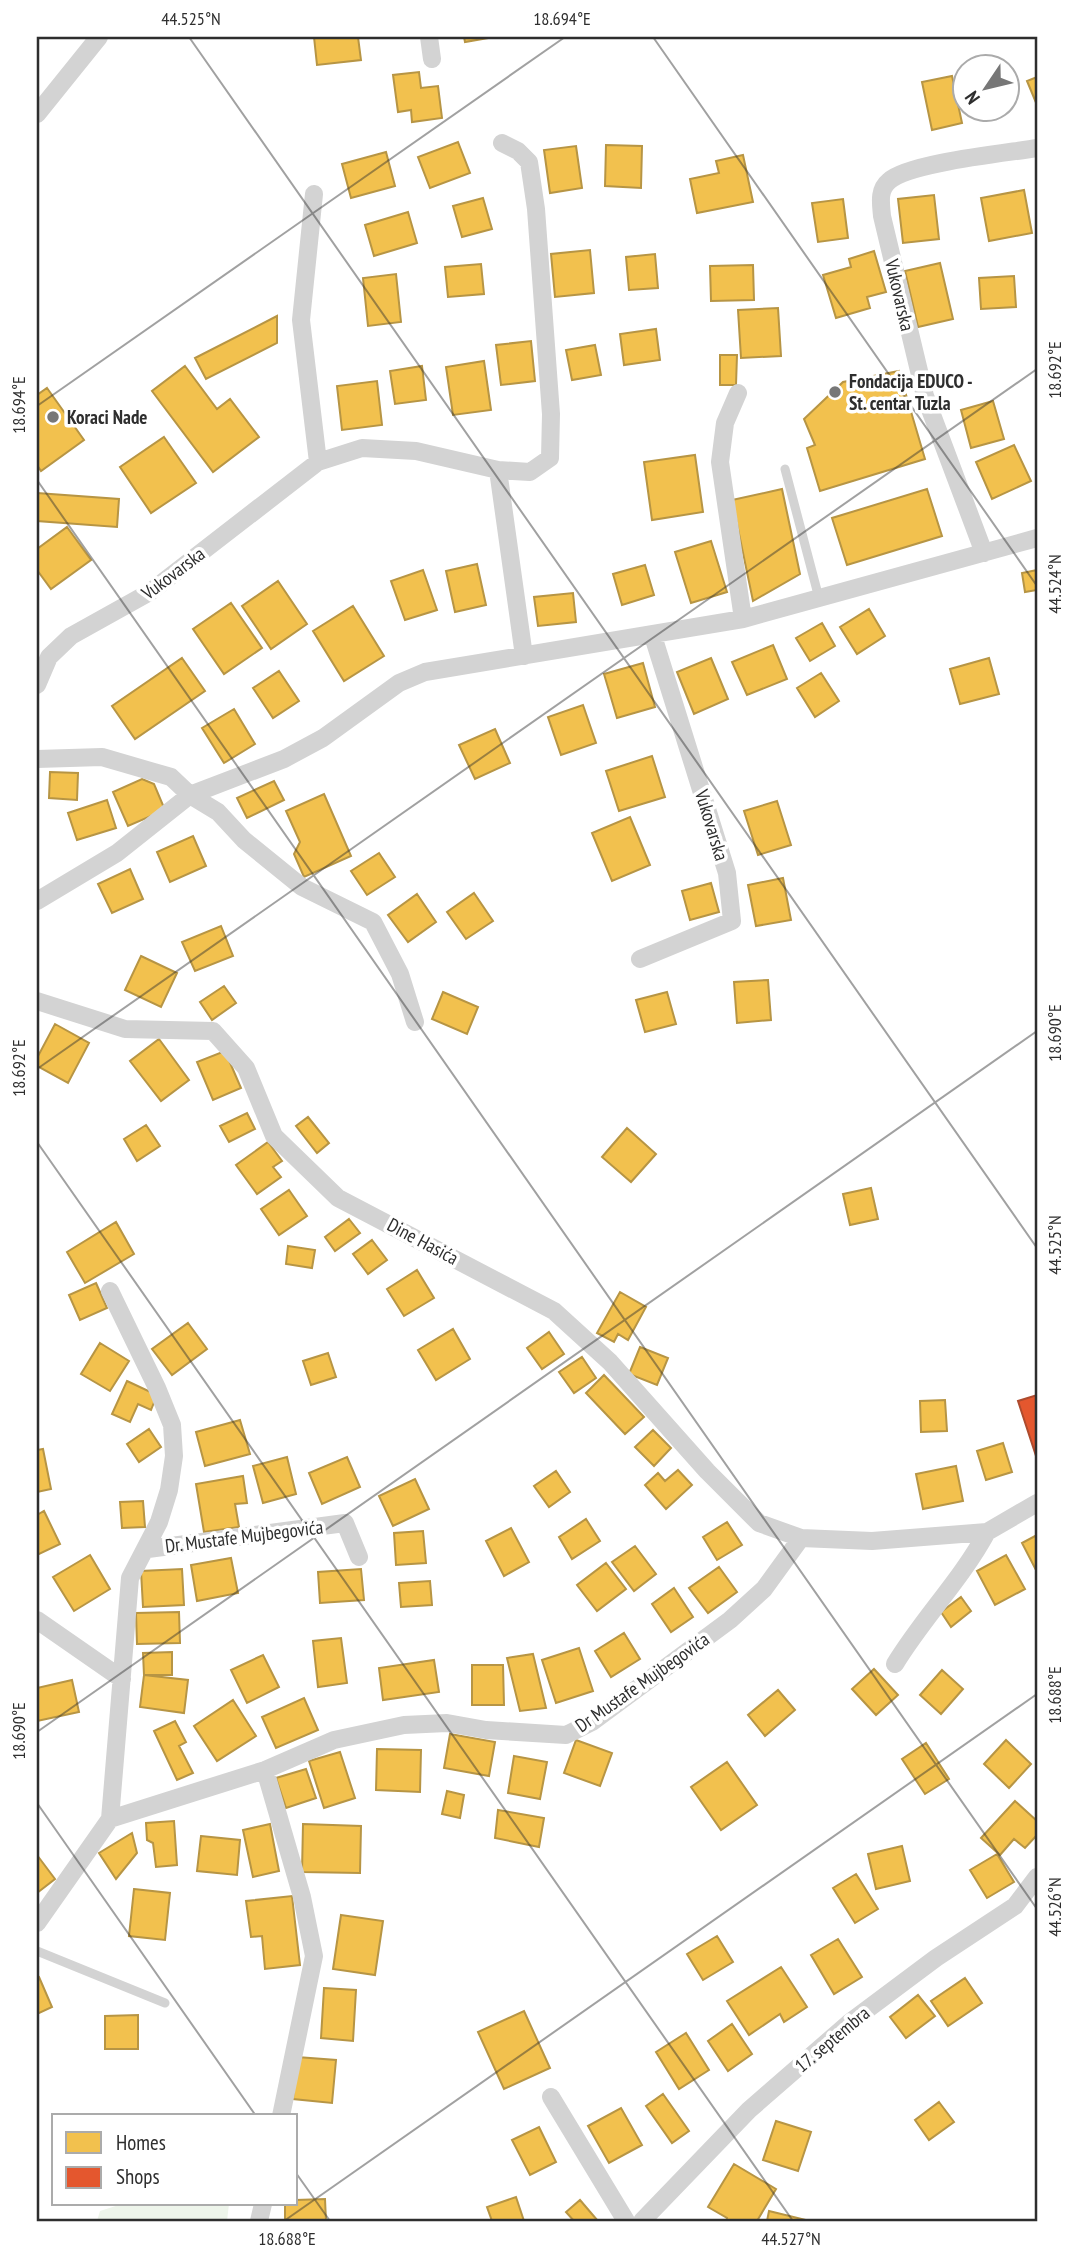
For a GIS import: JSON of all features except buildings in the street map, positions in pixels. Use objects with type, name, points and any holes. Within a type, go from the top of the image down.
[{"type":"street","points":[[37,114],[99,37]]},
{"type":"street","points":[[429,37],[432,59]]},
{"type":"street","name":"Vukovarska","points":[[37,685],[49,657],[71,636],[150,592],[318,462],[362,448],[416,451],[498,470],[530,472],[550,458],[551,414],[537,209],[529,162],[518,151],[502,143]]},
{"type":"street","name":"Vukovarska","points":[[984,553],[925,396],[882,216],[881,191],[890,179],[918,168],[1037,148]]},
{"type":"street","points":[[314,194],[301,320],[318,462]]},
{"type":"street","points":[[738,393],[725,423],[720,462],[743,620]]},
{"type":"street","points":[[498,470],[523,656]]},
{"type":"street","points":[[37,901],[117,853],[151,829],[190,795],[284,760],[323,738],[399,683],[425,672],[743,620],[1037,538]]},
{"type":"street","name":"Vukovarska","points":[[640,959],[732,921],[727,873],[653,636]]},
{"type":"street","points":[[37,759],[102,757],[171,777],[190,795],[218,811],[244,840],[302,887],[373,922],[400,974],[415,1022]]},
{"type":"street","name":"Dine Hasića","points":[[37,1001],[125,1029],[213,1031],[246,1068],[274,1136],[338,1198],[554,1311],[610,1362],[707,1471],[759,1522],[801,1538]]},
{"type":"street","points":[[37,1923],[110,1819],[130,1578],[148,1549],[169,1490],[174,1456],[172,1424],[110,1291]]},
{"type":"street","points":[[801,1538],[872,1541],[987,1532],[1037,1503]]},
{"type":"street","name":"Dr. Mustafe Mujbegovića","points":[[148,1549],[345,1523],[359,1557]]},
{"type":"street","points":[[895,1664],[918,1627],[967,1569],[987,1532]]},
{"type":"street","name":"Dr Mustafe Mujbegovića","points":[[110,1819],[265,1770],[334,1740],[404,1725],[447,1723],[486,1730],[566,1734],[592,1722],[730,1620],[764,1589],[801,1538]]},
{"type":"street","points":[[37,1620],[122,1679]]},
{"type":"street","points":[[265,1770],[302,1897],[314,1956],[281,2114]]},
{"type":"street","name":"17. septembra","points":[[642,2221],[769,2093],[849,2023],[936,1958],[1015,1906],[1037,1877]]},
{"type":"street","points":[[551,2098],[625,2221]]},
{"type":"lane","points":[[785,469],[819,598]]},
{"type":"lane","points":[[37,1951],[165,2003]]},
{"type":"shaded area","points":[[116,2206],[229,2206],[227,2221],[97,2221],[100,2211]]},
{"type":"place","name":"Fondacija EDUCO - St. centar Tuzla","points":[[835,392]]},
{"type":"place","name":"Koraci Nade","points":[[53,417]]}]
